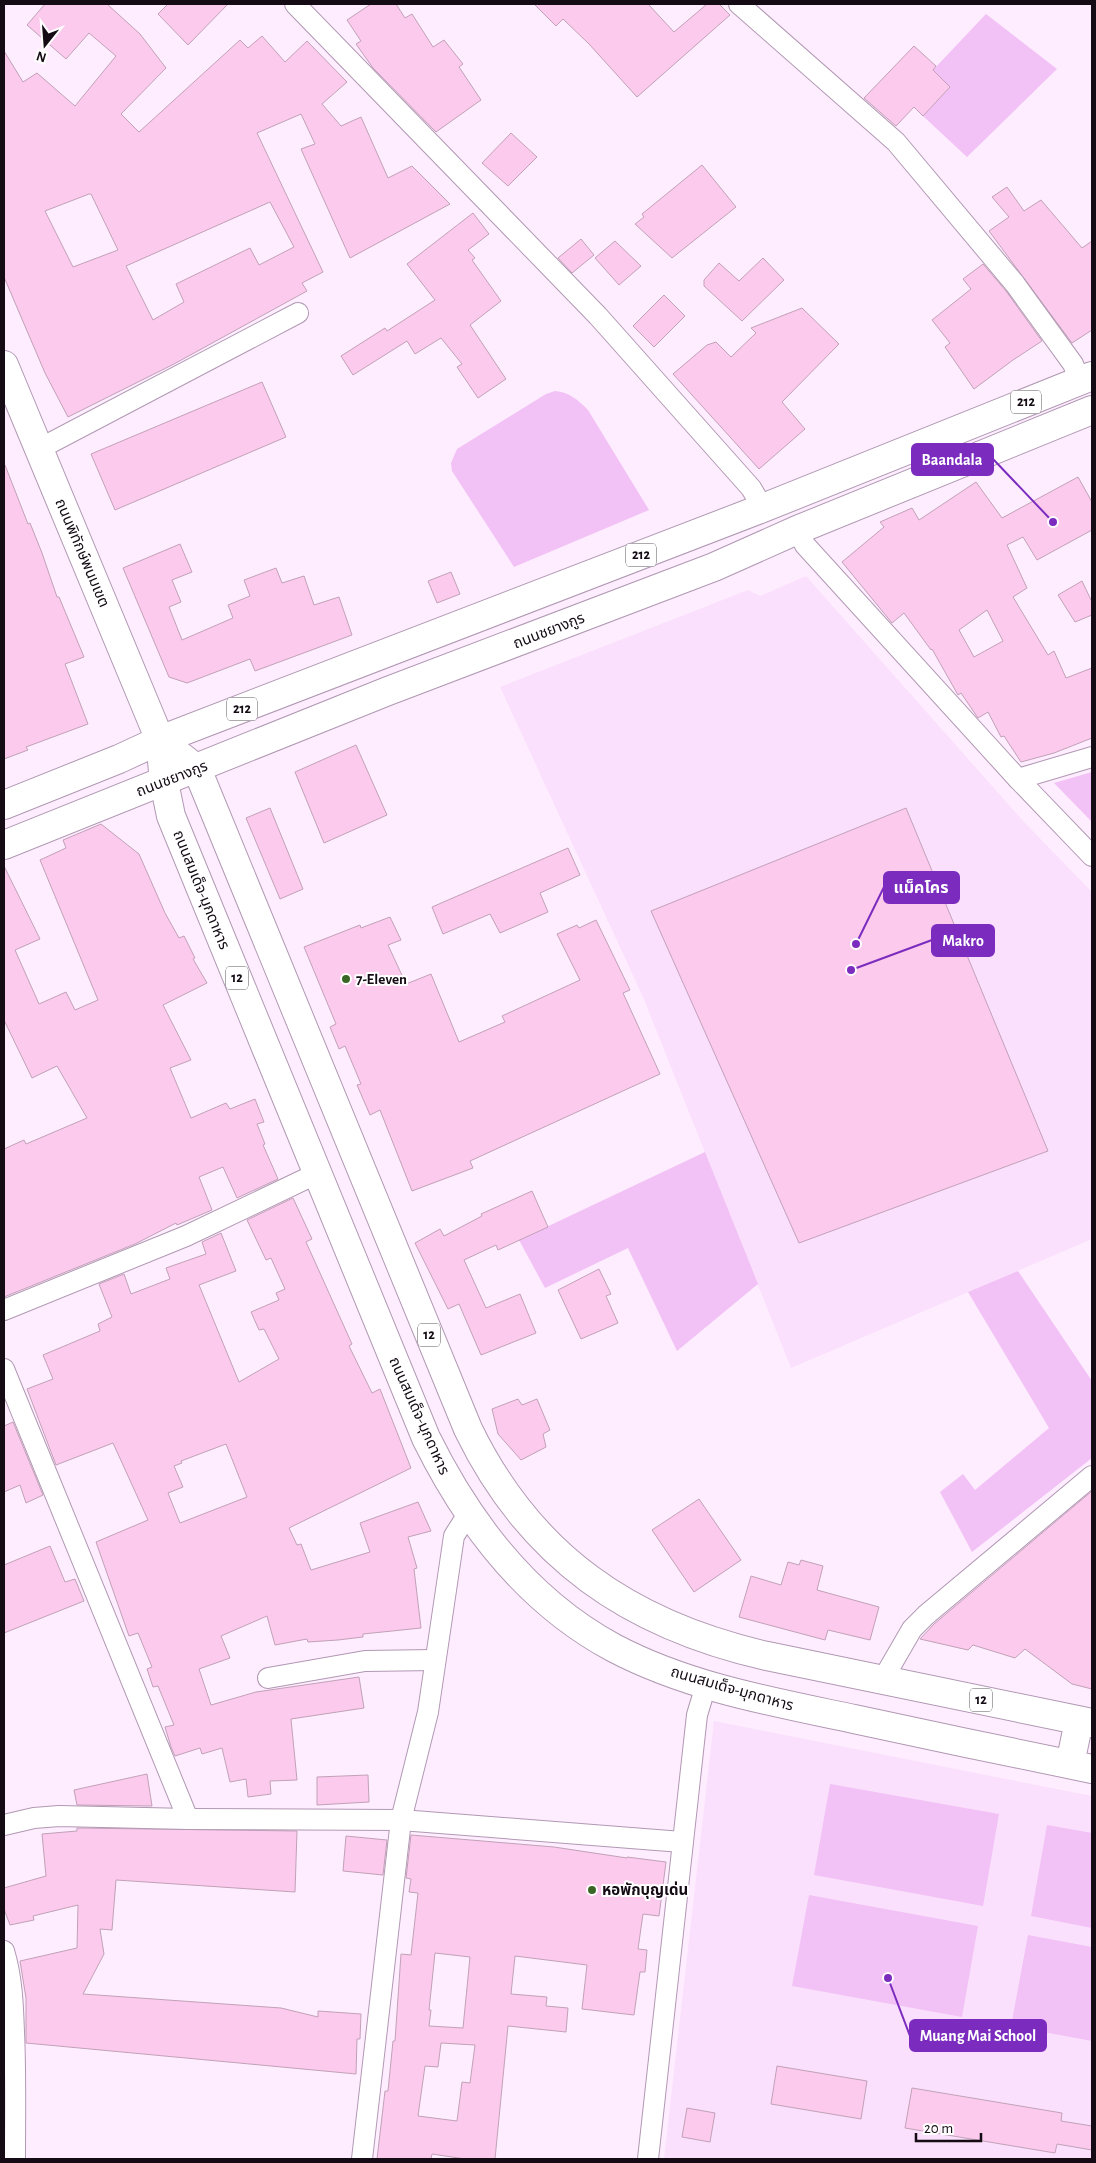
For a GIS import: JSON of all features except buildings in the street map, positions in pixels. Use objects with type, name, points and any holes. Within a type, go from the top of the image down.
[{"type":"main road","name":"ถนนพิทักษ์พนมเขต","points":[[4,365],[160,740]]},
{"type":"main road","name":"212","points":[[4,805],[119,759],[160,740],[763,508],[1086,378]]},
{"type":"main road","name":"ถนนชยางกูร","points":[[4,845],[388,691],[714,567],[797,530],[1092,410]]},
{"type":"main road","points":[[160,740],[197,769]]},
{"type":"main road","name":"ถนนสมเด็จ-มุกดาหาร","points":[[160,740],[164,782],[170,816],[426,1438],[445,1477],[468,1514],[503,1558],[539,1596],[572,1622],[613,1647],[655,1666],[706,1685],[798,1708],[1081,1767]]},
{"type":"main road","name":"12","points":[[197,769],[468,1429],[482,1459],[519,1512],[549,1545],[576,1570],[608,1594],[669,1626],[730,1648],[1086,1722]]},
{"type":"main road","points":[[1081,1767],[1086,1722]]},
{"type":"street","points":[[295,4],[598,316],[751,488],[763,508]]},
{"type":"street","points":[[739,4],[896,142],[1015,284],[1073,364],[1086,378]]},
{"type":"street","points":[[39,449],[298,313]]},
{"type":"street","points":[[797,530],[805,545],[1018,779],[1092,856]]},
{"type":"street","points":[[1018,779],[1092,757]]},
{"type":"street","points":[[4,1310],[186,1236],[318,1173]]},
{"type":"street","points":[[4,1369],[188,1819]]},
{"type":"street","points":[[883,1679],[912,1629],[926,1615],[1092,1476]]},
{"type":"street","points":[[362,2159],[401,1820],[428,1712],[454,1536],[468,1514]]},
{"type":"street","points":[[268,1678],[365,1660],[435,1660]]},
{"type":"street","points":[[648,2159],[697,1715],[706,1685]]},
{"type":"street","points":[[4,1825],[34,1818],[59,1816],[401,1820],[682,1842]]},
{"type":"street","points":[[4,1951],[13,1998],[15,2159]]},
{"type":"shaded area","points":[[986,14],[1057,69],[967,157],[923,116],[950,87],[933,70]]},
{"type":"shaded area","points":[[555,391],[573,397],[588,410],[649,510],[514,567],[452,471],[451,463],[457,449],[546,394]]},
{"type":"shaded area","points":[[806,576],[1024,822],[1092,892],[1092,1239],[791,1368],[643,997],[500,687],[748,590],[760,596]]},
{"type":"shaded area","points":[[1092,772],[1092,822],[1054,783]]},
{"type":"shaded area","points":[[705,1152],[758,1284],[677,1351],[628,1248],[545,1288],[519,1240]]},
{"type":"shaded area","points":[[1018,1271],[1092,1381],[1092,1458],[972,1552],[940,1492],[963,1474],[975,1490],[1049,1428],[968,1292]]},
{"type":"shaded area","points":[[714,1721],[1092,1796],[1092,2159],[664,2159]]},
{"type":"shaded area","points":[[830,1784],[999,1814],[983,1906],[814,1875]]},
{"type":"shaded area","points":[[1047,1825],[1092,1833],[1092,1928],[1031,1916]]},
{"type":"shaded area","points":[[809,1895],[978,1926],[962,2017],[792,1986]]},
{"type":"shaded area","points":[[1028,1935],[1092,1947],[1092,2041],[1011,2026]]},
{"type":"place","name":"Baandala","points":[[1053,522]]},
{"type":"place","name":"แม็คโคร","points":[[856,944]]},
{"type":"place","name":"Makro","points":[[851,970]]},
{"type":"place","name":"7-Eleven","points":[[346,979]]},
{"type":"place","name":"หอพักบุญเด่น","points":[[592,1890]]},
{"type":"place","name":"Muang Mai School","points":[[888,1978]]}]
